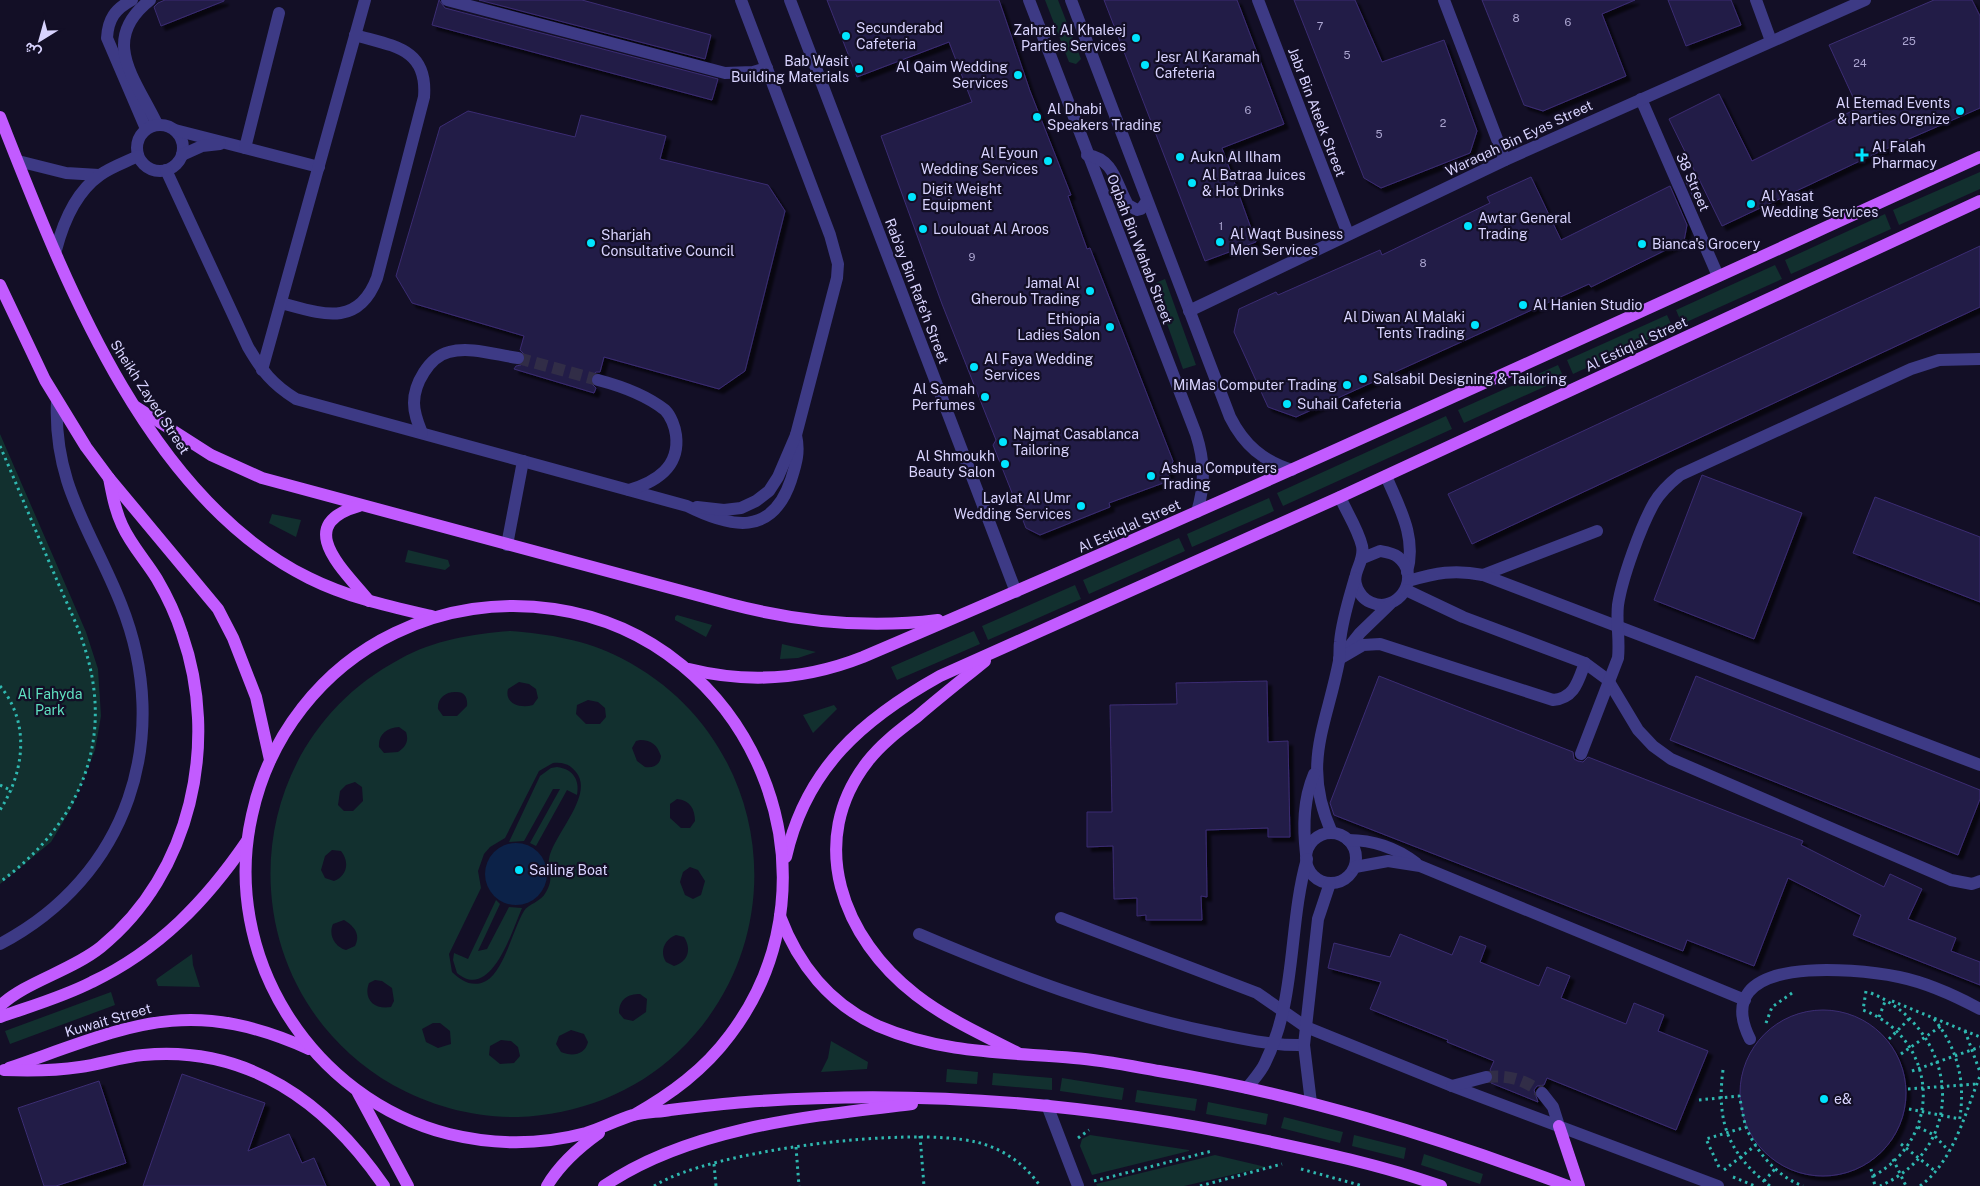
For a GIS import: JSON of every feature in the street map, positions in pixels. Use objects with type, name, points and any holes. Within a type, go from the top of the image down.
[{"type":"main road","name":"Sheikh Zayed Street","points":[[0,117],[91,331],[136,407],[178,468],[230,522],[289,567],[328,587],[369,601],[436,617]]},
{"type":"main road","name":"Al Estiqlal Street","points":[[685,668],[711,674],[745,678],[788,678],[814,673],[847,663],[1016,592],[1292,470],[1980,157]]},
{"type":"main road","name":"Al Estiqlal Street","points":[[783,872],[797,819],[809,794],[840,749],[859,730],[912,692],[999,650],[1386,476],[1980,201]]},
{"type":"main road","points":[[0,285],[28,346],[57,401],[109,478],[218,609],[233,638],[256,697],[270,760]]},
{"type":"main road","points":[[136,407],[187,441],[236,468],[262,478],[766,613],[803,620],[878,625],[953,618]]},
{"type":"main road","points":[[0,1006],[20,992],[80,961],[100,948],[132,917],[146,900],[165,867],[186,818],[194,788],[199,725],[191,663],[171,606],[122,526],[112,495],[109,478]]},
{"type":"main road","points":[[361,505],[336,514],[327,527],[326,542],[333,557],[369,601]]},
{"type":"main road","points":[[534,606],[567,611],[599,620],[630,632],[659,648],[685,668],[726,710],[757,759],[776,814],[783,872],[780,916],[773,947],[763,977],[749,1006],[731,1034],[688,1080],[662,1099],[634,1115],[610,1125],[559,1139],[506,1142],[479,1140],[428,1128],[380,1106],[357,1091],[312,1050],[280,1004],[262,968],[247,905],[245,873],[247,841],[256,799],[270,760],[301,710],[328,679],[347,662],[389,636],[436,617],[468,609],[534,606]]},
{"type":"main road","points":[[999,650],[893,736],[868,761],[858,776],[842,809],[836,844],[836,865],[846,907],[860,932],[894,976],[938,1011],[1021,1054]]},
{"type":"main road","points":[[0,1017],[91,983],[144,952],[191,913],[211,890],[247,841]]},
{"type":"main road","points":[[780,916],[790,943],[807,969],[827,992],[850,1011],[904,1036],[933,1045],[972,1052],[1076,1058],[1121,1064],[1247,1088],[1311,1103],[1420,1133],[1568,1186]]},
{"type":"main road","name":"Kuwait Street","points":[[2,1070],[115,1031],[165,1020],[215,1020],[240,1024],[265,1031],[312,1050]]},
{"type":"main road","points":[[2,1070],[60,1070],[143,1055],[172,1054],[228,1062],[256,1071],[306,1100],[346,1137],[384,1186]]},
{"type":"main road","points":[[357,1091],[408,1186]]},
{"type":"main road","points":[[634,1115],[742,1102],[796,1099],[960,1099],[1047,1105],[1215,1130],[1339,1156],[1441,1186]]},
{"type":"main road","points":[[604,1186],[618,1176],[681,1148],[723,1134],[824,1115],[960,1099]]},
{"type":"main road","points":[[547,1186],[556,1172],[580,1146],[610,1125]]},
{"type":"main road","points":[[1559,1126],[1579,1186]]},
{"type":"street","points":[[132,0],[122,5],[113,14],[108,25],[107,38],[137,94],[152,127]]},
{"type":"street","points":[[137,94],[123,41],[128,22],[150,0]]},
{"type":"street","points":[[262,370],[365,0]]},
{"type":"street","points":[[447,0],[725,73],[753,72],[767,68]]},
{"type":"street","points":[[166,170],[248,347],[262,370],[277,387],[296,399],[688,506],[724,510],[741,508],[756,501],[769,491],[778,477],[796,435],[835,293],[838,264],[830,235],[741,0]]},
{"type":"street","name":"Rab'ay Bin Rafe'h Street","points":[[790,0],[1016,592]]},
{"type":"street","name":"Oqbah Bin Wahab Street","points":[[1029,0],[1087,155],[1196,434],[1204,473],[1202,497],[1197,512]]},
{"type":"street","name":"Oqbah Bin Wahab Street","points":[[1071,0],[1236,430],[1255,451],[1279,466],[1292,470]]},
{"type":"street","name":"Jabr Bin Ateek Street","points":[[1258,0],[1348,234]]},
{"type":"street","points":[[1444,0],[1505,160]]},
{"type":"street","points":[[1756,0],[1771,41]]},
{"type":"street","name":"Waraqah Bin Eyas Street","points":[[1189,311],[1505,160],[1865,0]]},
{"type":"street","points":[[244,148],[279,13]]},
{"type":"street","points":[[281,303],[322,314],[336,315],[350,311],[363,303],[372,292],[377,278],[424,97],[426,81],[421,66],[410,54],[396,47],[354,35]]},
{"type":"street","name":"38 Street","points":[[1641,99],[1718,276]]},
{"type":"street","points":[[175,130],[182,139],[182,155],[179,162],[166,170],[150,168],[138,156],[136,147],[138,138],[152,127],[175,130],[319,167]]},
{"type":"street","points":[[182,155],[202,146],[225,144]]},
{"type":"street","points":[[1087,155],[1095,156],[1109,165],[1128,206],[1136,210],[1141,209],[1147,201]]},
{"type":"street","points":[[56,250],[62,229],[71,209],[84,191],[99,175],[138,156]]},
{"type":"street","points":[[18,161],[66,173],[99,175]]},
{"type":"street","points":[[422,433],[416,418],[414,403],[416,388],[433,360],[447,352],[462,350],[518,358]]},
{"type":"street","points":[[1581,754],[1618,658],[1620,643],[1618,625],[1622,587],[1654,503],[1665,487],[1680,475],[1911,370],[1939,360],[1980,359]]},
{"type":"street","points":[[598,380],[617,385],[651,401],[667,412],[675,427],[677,444],[672,461],[662,475],[647,484],[629,490]]},
{"type":"street","points":[[0,944],[53,910],[92,868],[122,818],[132,790],[141,753],[143,696],[139,664],[121,604],[67,484],[57,443],[57,401]]},
{"type":"street","points":[[688,506],[708,516],[736,524],[750,523],[764,518],[776,509],[784,497],[797,462],[799,448],[796,435]]},
{"type":"street","points":[[508,545],[523,461]]},
{"type":"street","points":[[1339,660],[1360,633],[1390,604],[1399,598],[1407,581],[1411,552],[1409,532],[1386,476]]},
{"type":"street","points":[[1340,497],[1359,535],[1363,558]]},
{"type":"street","points":[[1483,575],[1597,531]]},
{"type":"street","points":[[1348,840],[1354,848],[1356,857],[1355,867],[1349,876],[1341,882],[1330,883],[1314,876],[1308,868],[1304,820],[1305,802],[1309,785],[1316,769],[1325,714],[1339,660],[1343,621],[1357,567],[1363,558],[1380,551],[1397,557],[1407,581],[1463,617],[1585,663],[1608,680],[1638,730],[1653,746],[1671,759],[1950,880],[1972,884],[1980,881]]},
{"type":"street","points":[[1407,581],[1445,572],[1463,571],[1483,575],[1618,625],[1980,765]]},
{"type":"street","points":[[1355,578],[1357,589],[1365,600],[1378,605],[1390,604]]},
{"type":"street","points":[[1339,660],[1363,645],[1380,644],[1553,700],[1562,699],[1571,694],[1585,663]]},
{"type":"street","points":[[1316,769],[1320,802],[1332,833]]},
{"type":"street","points":[[1247,1088],[1265,1064],[1283,1011],[1292,962],[1298,895],[1307,857],[1315,839],[1332,833],[1348,840],[1368,840],[1387,845],[1404,854],[1420,866]]},
{"type":"street","points":[[1355,867],[1388,861],[1420,866],[1745,1000]]},
{"type":"street","points":[[1311,1103],[1304,1045],[1318,920],[1330,883]]},
{"type":"street","points":[[1061,918],[1247,989],[1266,998],[1306,1027],[1452,1086],[1718,1186]]},
{"type":"street","points":[[919,934],[1004,971],[1092,1002],[1181,1026],[1272,1044],[1304,1045]]},
{"type":"street","points":[[1750,1039],[1744,1027],[1742,1013],[1745,1000],[1758,983],[1768,977],[1809,970],[1870,972],[1930,986],[1980,1009]]},
{"type":"street","points":[[1452,1086],[1486,1078]]},
{"type":"street","points":[[1542,1092],[1553,1107],[1559,1126]]},
{"type":"street","points":[[1047,1105],[1078,1186]]},
{"type":"path","points":[[0,446],[86,650],[92,675],[96,709],[92,751],[86,776],[75,799],[62,821],[41,846],[0,882]]},
{"type":"path","points":[[0,686],[16,716],[22,741],[20,767],[12,791],[0,810]]},
{"type":"path","points":[[0,785],[12,791]]},
{"type":"path","points":[[1858,988],[1980,1037]]},
{"type":"path","points":[[1766,1024],[1772,1007],[1778,1001],[1798,990]]},
{"type":"path","points":[[1866,990],[1863,1010],[1879,1017],[1896,1031],[1910,1048],[1920,1068],[1924,1088],[1922,1112],[1918,1127],[1906,1148],[1894,1160],[1872,1176]]},
{"type":"path","points":[[1879,1017],[1886,999]]},
{"type":"path","points":[[1880,1186],[1901,1175],[1919,1158],[1934,1135],[1940,1115],[1943,1086],[1938,1062],[1926,1036],[1910,1018],[1886,999]]},
{"type":"path","points":[[1889,1039],[1910,1018]]},
{"type":"path","points":[[1934,1018],[1956,1056],[1962,1085],[1958,1130]]},
{"type":"path","points":[[1901,1054],[1946,1023]]},
{"type":"path","points":[[1965,1031],[1974,1050],[1980,1072]]},
{"type":"path","points":[[1912,1071],[1980,1048]]},
{"type":"path","points":[[1723,1070],[1720,1098],[1727,1132],[1739,1158],[1770,1186]]},
{"type":"path","points":[[1920,1186],[1935,1171],[1949,1152],[1980,1076]]},
{"type":"path","points":[[1908,1089],[1977,1084]]},
{"type":"path","points":[[1699,1100],[1739,1096],[1746,1126],[1756,1145],[1775,1169],[1803,1186]]},
{"type":"path","points":[[1909,1109],[1960,1119]]},
{"type":"path","points":[[1706,1139],[1746,1126]]},
{"type":"path","points":[[1918,1127],[1934,1135],[1949,1152]]},
{"type":"path","points":[[1076,1144],[1082,1133],[1094,1129]]},
{"type":"path","points":[[920,1136],[924,1186]]},
{"type":"path","points":[[654,1186],[678,1174],[714,1164],[796,1147],[920,1136],[960,1139],[993,1148],[1025,1167],[1040,1186]]},
{"type":"path","points":[[1902,1144],[1935,1171]]},
{"type":"path","points":[[1721,1172],[1756,1145]]},
{"type":"path","points":[[796,1147],[800,1186]]},
{"type":"path","points":[[1203,1149],[1221,1153]]},
{"type":"path","points":[[1091,1186],[1089,1182],[1212,1151]]},
{"type":"path","points":[[1894,1160],[1906,1186]]},
{"type":"path","points":[[1265,1161],[1363,1186]]},
{"type":"path","points":[[714,1164],[716,1186]]},
{"type":"path","points":[[1200,1186],[1282,1164]]},
{"type":"path","points":[[1764,1181],[1775,1169]]},
{"type":"path","points":[[1871,1170],[1875,1186]]},
{"type":"green space","points":[[1045,0],[1058,0],[1081,59],[1076,64],[1069,62]]},
{"type":"green space","points":[[1980,172],[1980,189],[1899,225],[1893,210]]},
{"type":"green space","points":[[1885,214],[1891,229],[1791,274],[1785,260]]},
{"type":"green space","points":[[1775,265],[1782,279],[1682,324],[1676,310]]},
{"type":"green space","points":[[1165,279],[1196,365],[1183,369],[1153,284]]},
{"type":"green space","points":[[1667,315],[1673,328],[1573,374],[1567,360]]},
{"type":"green space","points":[[1558,365],[1564,378],[1464,423],[1458,410]]},
{"type":"green space","points":[[1446,416],[1452,429],[1283,506],[1277,493]]},
{"type":"green space","name":"Al Fahyda Park","points":[[0,434],[86,632],[98,669],[101,716],[95,750],[72,807],[51,842],[0,884]]},
{"type":"green space","points":[[1269,498],[1274,511],[1192,547],[1187,534]]},
{"type":"green space","points":[[272,514],[301,520],[296,537],[269,523]]},
{"type":"green space","points":[[1179,538],[1185,551],[1089,594],[1083,580]]},
{"type":"green space","points":[[408,550],[448,560],[450,566],[445,570],[405,562]]},
{"type":"green space","points":[[1075,585],[1081,599],[988,640],[982,626]]},
{"type":"green space","points":[[677,615],[712,625],[706,637],[675,620]]},
{"type":"green space","points":[[510,631],[539,634],[581,642],[621,658],[672,692],[711,736],[738,786],[752,840],[753,897],[742,952],[717,1005],[678,1052],[643,1079],[604,1099],[562,1112],[518,1117],[470,1113],[423,1099],[393,1085],[339,1043],[300,991],[277,932],[270,870],[279,808],[304,750],[344,699],[400,659],[413,652],[454,639]],"holes":[[[519,682],[529,684],[536,689],[538,698],[533,705],[528,706],[514,704],[507,694],[508,689]],[[451,692],[463,694],[466,697],[467,706],[457,716],[443,716],[438,709],[438,705],[440,699]],[[588,700],[598,702],[605,708],[606,717],[600,724],[586,724],[576,714],[577,705]],[[399,727],[406,732],[406,744],[398,752],[384,753],[379,747],[379,742],[384,732]],[[640,740],[654,744],[661,756],[658,764],[651,767],[645,767],[637,761],[632,748],[636,741]],[[553,763],[563,763],[574,769],[580,781],[580,792],[577,803],[552,849],[549,859],[549,887],[541,898],[528,906],[524,911],[503,959],[492,976],[486,981],[472,984],[463,981],[452,972],[449,954],[481,888],[478,871],[484,854],[490,847],[505,838],[539,771]],[[355,782],[362,787],[363,801],[353,811],[344,811],[338,805],[340,791],[346,785]],[[677,799],[688,803],[693,809],[695,817],[695,821],[690,828],[681,828],[670,818],[670,804]],[[332,850],[341,851],[346,860],[346,868],[342,876],[334,881],[325,878],[321,870],[325,856]],[[690,867],[698,870],[705,881],[701,895],[693,899],[685,895],[680,882],[683,872]],[[344,920],[356,931],[357,942],[355,946],[346,950],[336,943],[331,932],[333,924]],[[676,935],[684,937],[688,950],[685,958],[679,964],[674,966],[666,962],[663,954],[666,942]],[[375,980],[382,981],[392,988],[394,1001],[391,1007],[380,1007],[371,1002],[368,994],[369,983]],[[640,994],[647,999],[646,1012],[633,1021],[624,1019],[619,1013],[619,1008],[625,998]],[[433,1023],[440,1023],[450,1031],[451,1044],[438,1048],[426,1042],[422,1029]],[[571,1030],[584,1034],[588,1042],[584,1050],[578,1054],[565,1054],[561,1052],[556,1044],[559,1036]],[[501,1040],[511,1041],[518,1047],[520,1056],[514,1063],[500,1064],[489,1055],[490,1046]]]},
{"type":"green space","points":[[974,631],[980,644],[897,680],[891,667]]},
{"type":"green space","points":[[782,644],[816,652],[798,658],[780,659]]},
{"type":"green space","points":[[834,705],[837,709],[813,733],[803,715]]},
{"type":"green space","points":[[557,767],[567,770],[574,776],[578,790],[577,795],[567,790],[536,846],[530,843],[560,789],[553,789],[524,841],[509,842],[540,776],[551,768]]},
{"type":"green space","points":[[496,900],[500,904],[478,951],[487,949],[509,907],[522,908],[506,946],[490,971],[480,978],[469,979],[457,973],[453,960],[454,953],[468,959]]},
{"type":"green space","points":[[192,954],[193,965],[200,987],[158,986],[156,980],[158,978]]},
{"type":"green space","points":[[111,992],[115,1005],[10,1044],[5,1031]]},
{"type":"green space","points":[[831,1041],[868,1062],[867,1069],[821,1072],[828,1058]]},
{"type":"green space","points":[[947,1069],[978,1072],[977,1084],[946,1082]]},
{"type":"green space","points":[[993,1073],[1052,1078],[1052,1090],[992,1085]]},
{"type":"green space","points":[[1062,1078],[1124,1088],[1122,1100],[1060,1091]]},
{"type":"green space","points":[[1137,1090],[1197,1099],[1195,1111],[1135,1102]]},
{"type":"green space","points":[[1208,1102],[1268,1114],[1266,1125],[1206,1114]]},
{"type":"green space","points":[[1284,1117],[1343,1132],[1340,1143],[1281,1128]]},
{"type":"green space","points":[[1090,1135],[1189,1151],[1092,1175],[1080,1146],[1082,1139]]},
{"type":"green space","points":[[1354,1135],[1406,1148],[1404,1159],[1352,1146]]},
{"type":"green space","points":[[1424,1154],[1483,1174],[1480,1184],[1421,1165]]},
{"type":"green space","points":[[1215,1155],[1266,1167],[1184,1186],[1097,1186],[1096,1184]]},
{"type":"water","points":[[516,843],[528,845],[538,852],[545,862],[547,874],[545,886],[538,896],[528,903],[516,905],[504,903],[494,896],[487,886],[485,874],[487,862],[494,852],[504,845]]},
{"type":"building","points":[[165,0],[224,1],[161,26],[154,7]]},
{"type":"building","points":[[439,0],[445,8],[718,79],[712,100],[432,25]]},
{"type":"building","points":[[479,0],[582,0],[711,35],[705,59]]},
{"type":"building","points":[[827,0],[999,0],[1030,91],[1071,195],[1068,196],[1087,249],[1090,248],[1173,461],[1166,482],[1109,503],[1110,507],[1040,535],[1026,528],[993,445],[996,440],[942,304],[881,136],[972,102],[949,42],[857,77]]},
{"type":"building","points":[[1104,0],[1237,0],[1284,124],[1222,148],[1256,242],[1205,261]]},
{"type":"building","points":[[1294,0],[1355,0],[1382,62],[1444,40],[1477,131],[1470,153],[1381,188],[1364,178]]},
{"type":"building","points":[[1482,0],[1635,0],[1602,14],[1626,76],[1543,111],[1524,105]]},
{"type":"building","points":[[1668,0],[1731,0],[1741,25],[1686,46]]},
{"type":"building","points":[[1934,0],[1972,0],[1980,16],[1980,108],[1879,152],[1722,226],[1697,175],[1693,197],[1685,180],[1696,174],[1669,119],[1719,94],[1752,161],[1858,108],[1829,45]]},
{"type":"building","name":"Sharjah Consultative Council","points":[[468,111],[575,137],[581,115],[666,136],[660,159],[768,185],[785,211],[745,371],[719,389],[604,357],[600,372],[596,372],[590,377],[590,382],[596,388],[594,393],[514,369],[526,360],[525,355],[520,350],[524,336],[412,303],[396,276],[440,127]]},
{"type":"building","points":[[1531,177],[1561,240],[1670,186],[1687,225],[1684,241],[1591,287],[1589,284],[1296,417],[1268,407],[1234,332],[1239,309],[1276,292],[1278,295],[1380,250],[1382,255],[1490,203],[1487,197]]},
{"type":"building","points":[[1980,246],[1980,307],[1472,544],[1448,494]]},
{"type":"building","points":[[1702,475],[1802,513],[1754,639],[1654,600]]},
{"type":"building","points":[[1875,497],[1980,537],[1980,602],[1853,553]]},
{"type":"building","points":[[1379,676],[1573,752],[1574,759],[1578,761],[1583,762],[1588,757],[1803,841],[1801,845],[1884,887],[1890,874],[1922,889],[1908,919],[1956,938],[1951,951],[1980,962],[1980,985],[1853,935],[1861,915],[1788,878],[1754,966],[1687,940],[1683,951],[1334,815],[1330,803]]},
{"type":"building","points":[[1696,676],[1980,790],[1980,799],[1958,855],[1670,740]]},
{"type":"building","points":[[1267,681],[1268,742],[1288,741],[1290,837],[1268,837],[1268,828],[1206,830],[1207,897],[1201,896],[1202,920],[1146,920],[1146,915],[1137,916],[1137,898],[1114,899],[1113,846],[1087,847],[1087,812],[1112,812],[1110,705],[1177,704],[1176,683]]},
{"type":"building","points":[[1400,934],[1452,955],[1460,936],[1486,946],[1480,962],[1539,986],[1547,967],[1570,976],[1561,998],[1626,1024],[1634,1003],[1664,1015],[1658,1031],[1708,1051],[1676,1130],[1547,1078],[1544,1085],[1537,1086],[1534,1090],[1538,1102],[1491,1083],[1494,1075],[1490,1070],[1494,1061],[1447,1042],[1448,1040],[1370,1009],[1381,982],[1328,968],[1334,943],[1390,957]]},
{"type":"building","name":"e&","points":[[1831,1010],[1855,1016],[1882,1034],[1900,1061],[1905,1077],[1905,1109],[1900,1125],[1882,1152],[1869,1162],[1847,1173],[1815,1176],[1791,1170],[1770,1157],[1759,1146],[1743,1117],[1740,1085],[1746,1061],[1759,1040],[1770,1029],[1799,1013]]},
{"type":"building","points":[[182,1074],[265,1103],[248,1151],[289,1134],[302,1163],[314,1158],[326,1186],[143,1186]]},
{"type":"building","points":[[99,1081],[126,1163],[56,1186],[44,1186],[18,1108]]},
{"type":"tunnel","points":[[518,358],[598,380]]},
{"type":"tunnel","points":[[1486,1077],[1516,1079],[1529,1084],[1542,1093]]},
{"type":"place","name":"Secunderabd Cafeteria","points":[[846,36]]},
{"type":"place","name":"Zahrat Al Khaleej Parties Services","points":[[1136,38]]},
{"type":"place","name":"Jesr Al Karamah Cafeteria","points":[[1145,65]]},
{"type":"place","name":"Bab Wasit Building Materials","points":[[859,69]]},
{"type":"place","name":"Al Qaim Wedding Services","points":[[1018,75]]},
{"type":"place","name":"Al Etemad Events & Parties Orgnize","points":[[1960,111]]},
{"type":"place","name":"Al Dhabi Speakers Trading","points":[[1037,117]]},
{"type":"place","name":"Al Falah Pharmacy","points":[[1862,155]]},
{"type":"place","name":"Aukn Al Ilham","points":[[1180,157]]},
{"type":"place","name":"Al Eyoun Wedding Services","points":[[1048,161]]},
{"type":"place","name":"Al Batraa Juices & Hot Drinks","points":[[1192,183]]},
{"type":"place","name":"Digit Weight Equipment","points":[[912,197]]},
{"type":"place","name":"Al Yasat Wedding Services","points":[[1751,204]]},
{"type":"place","name":"Awtar General Trading","points":[[1468,226]]},
{"type":"place","name":"Loulouat Al Aroos","points":[[923,229]]},
{"type":"place","name":"Al Waqt Business Men Services","points":[[1220,242]]},
{"type":"place","name":"Sharjah Consultative Council","points":[[591,243]]},
{"type":"place","name":"Bianca's Grocery","points":[[1642,244]]},
{"type":"place","name":"Jamal Al Gheroub Trading","points":[[1090,291]]},
{"type":"place","name":"Al Hanien Studio","points":[[1523,305]]},
{"type":"place","name":"Al Diwan Al Malaki Tents Trading","points":[[1475,325]]},
{"type":"place","name":"Ethiopia Ladies Salon","points":[[1110,327]]},
{"type":"place","name":"Al Faya Wedding Services","points":[[974,367]]},
{"type":"place","name":"Salsabil Designing & Tailoring","points":[[1363,379]]},
{"type":"place","name":"MiMas Computer Trading","points":[[1347,385]]},
{"type":"place","name":"Al Samah Perfumes","points":[[985,397]]},
{"type":"place","name":"Suhail Cafeteria","points":[[1287,404]]},
{"type":"place","name":"Najmat Casablanca Tailoring","points":[[1003,442]]},
{"type":"place","name":"Al Shmoukh Beauty Salon","points":[[1005,464]]},
{"type":"place","name":"Ashua Computers Trading","points":[[1151,476]]},
{"type":"place","name":"Laylat Al Umr Wedding Services","points":[[1081,506]]},
{"type":"place","name":"Sailing Boat","points":[[519,870]]},
{"type":"place","name":"e&","points":[[1824,1099]]}]
